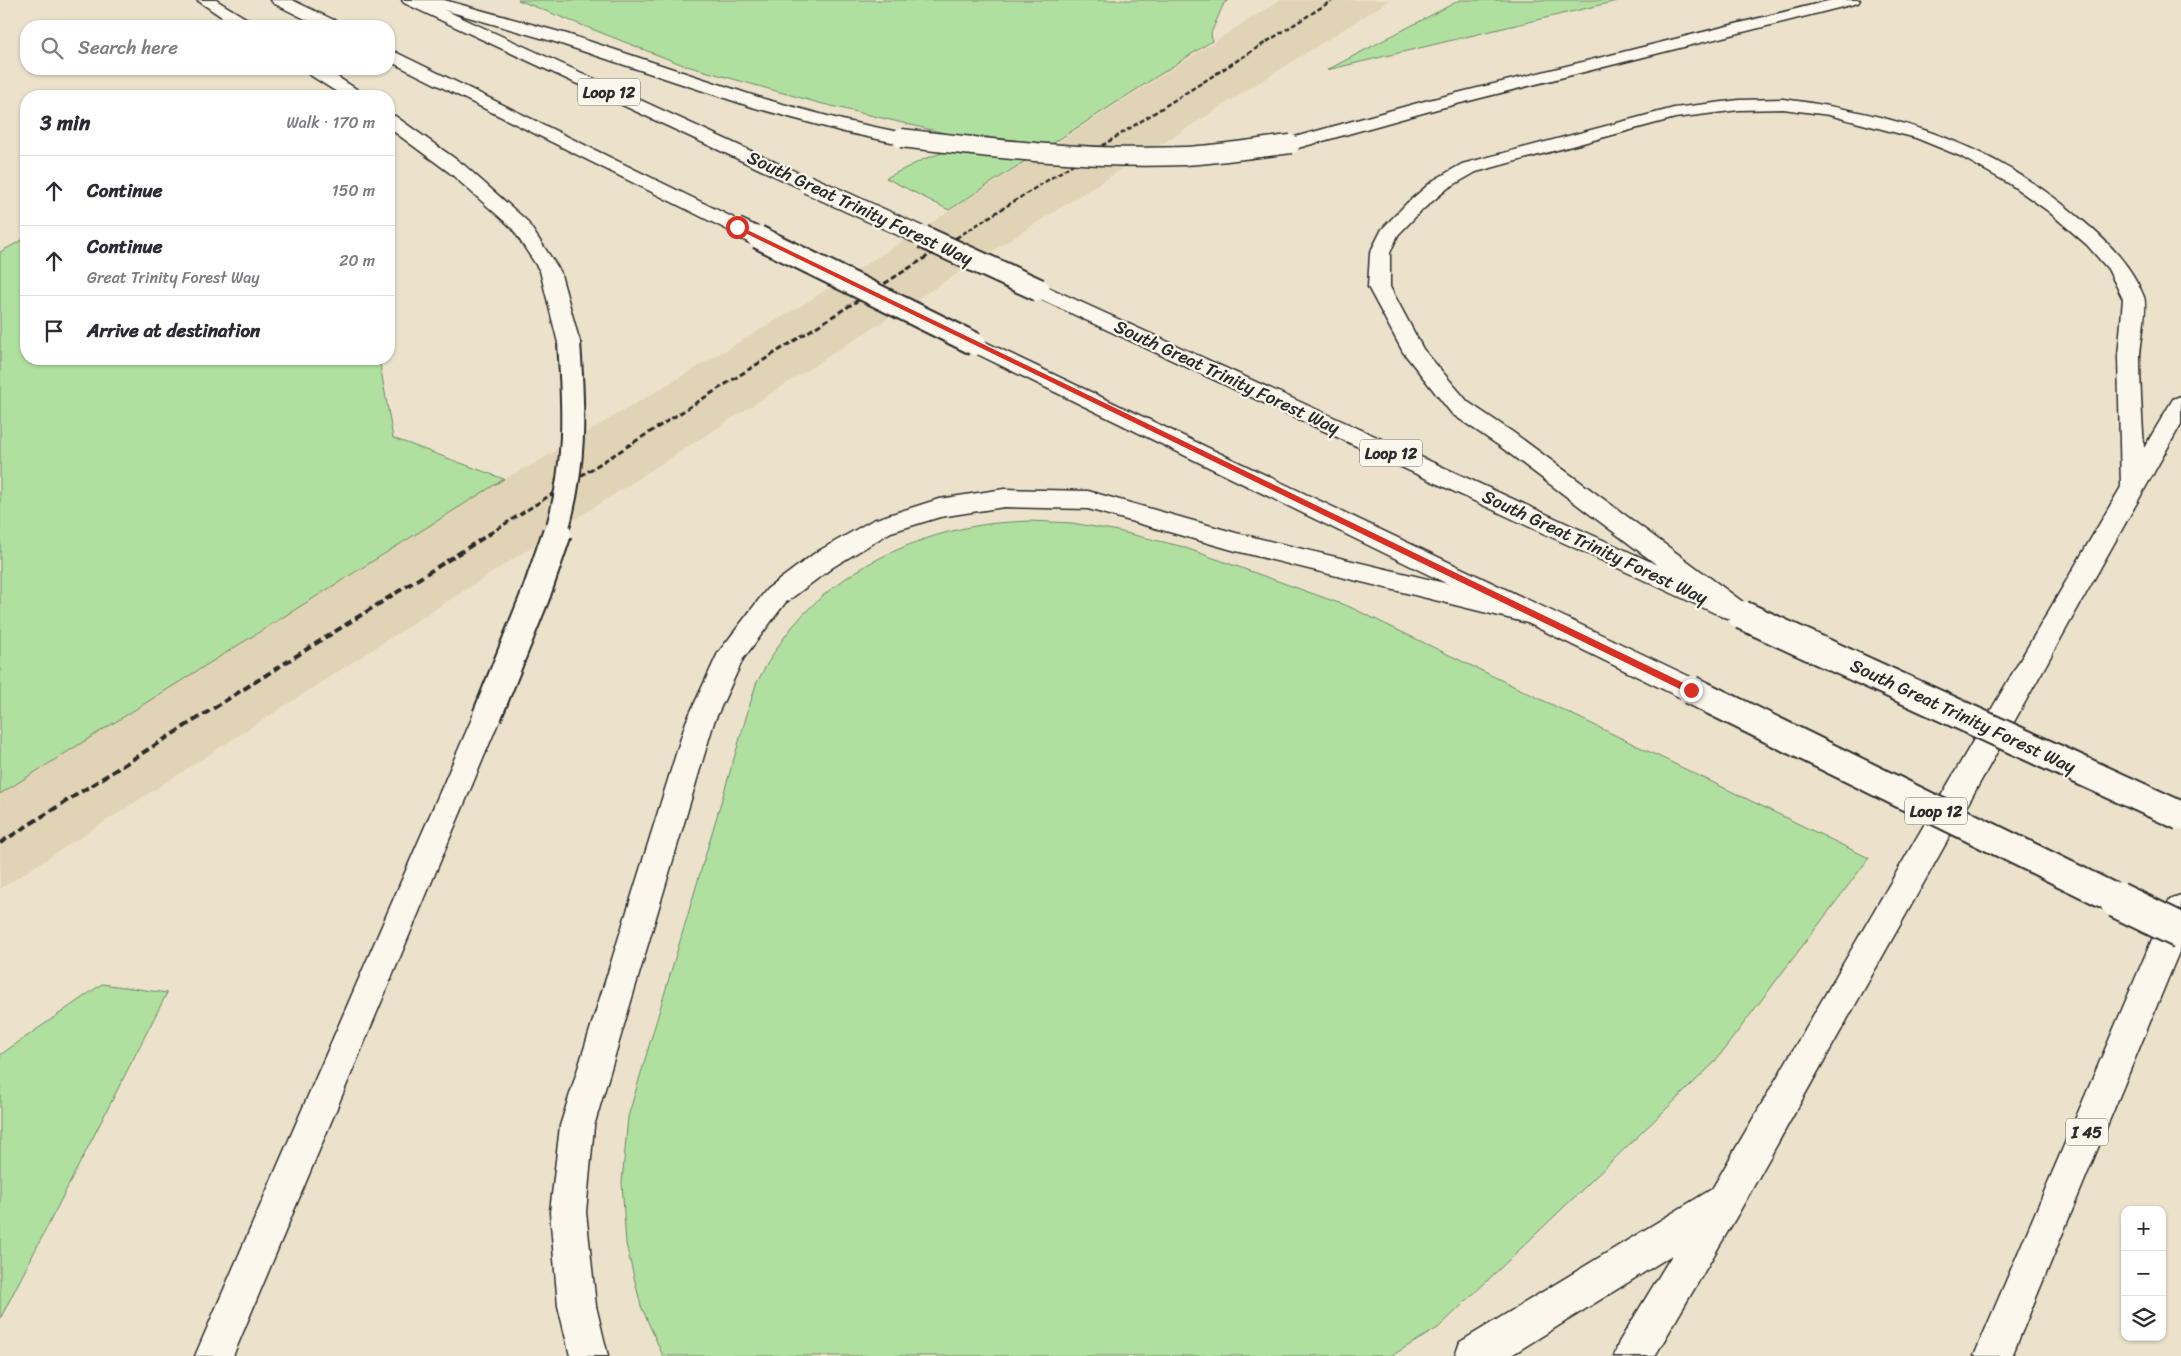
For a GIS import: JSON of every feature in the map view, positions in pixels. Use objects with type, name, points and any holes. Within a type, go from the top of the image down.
[{"type":"main road","points":[[205,0],[237,20]]},
{"type":"main road","points":[[279,0],[320,20]]},
{"type":"main road","name":"South Great Trinity Forest Way","points":[[410,0],[2181,816]]},
{"type":"main road","points":[[426,0],[561,38],[758,103],[844,126],[901,138],[987,149],[1074,156],[1186,156],[1291,144],[1431,105],[1852,0]]},
{"type":"main road","name":"Loop 12","points":[[395,57],[975,344],[1691,690],[2181,931]]},
{"type":"main road","points":[[322,75],[346,90]]},
{"type":"main road","points":[[1742,615],[1506,439],[1460,408],[1414,352],[1379,287],[1380,253],[1390,233],[1414,207],[1441,184],[1469,168],[1508,156],[1674,113],[1738,105],[1783,104],[1829,110],[1923,134],[1967,152],[2018,180],[2055,207],[2094,241],[2117,266],[2134,299],[2129,357],[2134,486]]},
{"type":"main road","points":[[214,1356],[487,716],[528,615],[560,522],[571,467],[574,410],[569,342],[550,271],[519,224],[457,169],[395,124]]},
{"type":"main road","points":[[1633,1356],[1725,1201],[2181,404]]},
{"type":"main road","points":[[589,1356],[577,1306],[568,1212],[577,1126],[700,722],[732,653],[776,596],[824,560],[882,526],[939,508],[1004,498],[1088,500],[1236,542],[1532,614]]},
{"type":"main road","name":"I 45","points":[[1993,1356],[2181,909]]},
{"type":"main road","points":[[1474,1356],[1725,1201]]},
{"type":"shaded area","points":[[1280,0],[1390,0],[1011,239],[0,889],[0,794],[504,479],[535,463],[804,304]]},
{"type":"green space","points":[[518,0],[1229,0],[1224,3],[1211,33],[1212,41],[949,210],[886,178],[924,159],[989,137],[953,135],[819,103],[683,65]]},
{"type":"green space","points":[[1460,0],[1621,0],[1327,70]]},
{"type":"green space","points":[[20,241],[20,365],[380,365],[393,438],[504,479],[0,794],[0,252]]},
{"type":"green space","points":[[1030,521],[1072,523],[1113,530],[1180,546],[1350,607],[1869,858],[1713,1064],[1438,1328],[1391,1356],[663,1356],[641,1306],[626,1244],[622,1182],[628,1117],[756,684],[793,626],[833,587],[856,571],[881,557],[934,536],[988,524]]},
{"type":"green space","points":[[102,984],[167,993],[0,1319],[0,1055]]},
{"type":"railway","points":[[956,238],[1333,0]]},
{"type":"railway","points":[[489,534],[958,237]]},
{"type":"railway","points":[[0,843],[491,533]]},
{"type":"route","points":[[737,227],[1691,690]]}]
